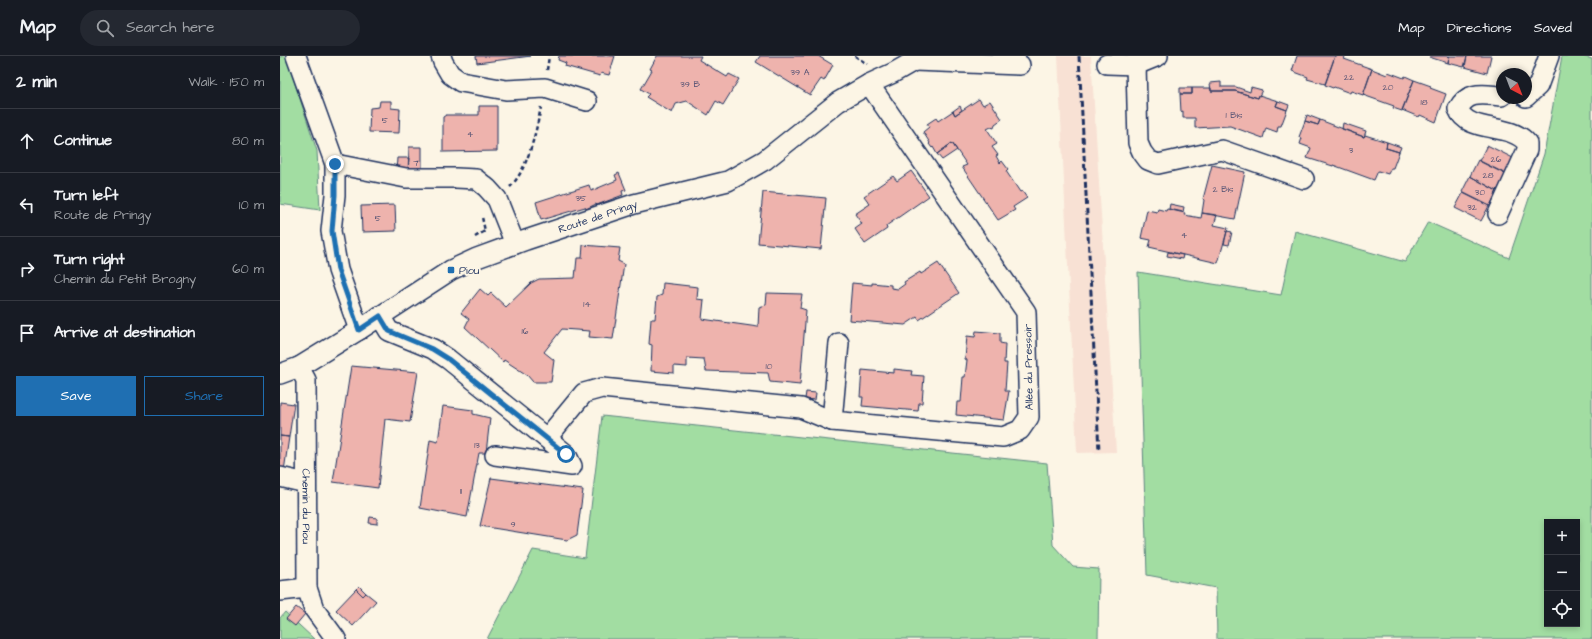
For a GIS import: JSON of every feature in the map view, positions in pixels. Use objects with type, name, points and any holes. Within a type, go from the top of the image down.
[{"type":"street","points":[[296,56],[335,164],[335,195],[332,231],[338,270],[359,330]]},
{"type":"street","points":[[442,56],[443,62],[450,74],[461,82],[506,90],[545,88],[587,101]]},
{"type":"street","points":[[1107,64],[1136,64],[1158,56]]},
{"type":"street","points":[[1532,92],[1538,86],[1549,56]]},
{"type":"street","name":"Route de Pringy","points":[[280,374],[299,367],[452,270],[477,258],[634,204],[728,181],[765,160],[838,102],[916,59],[1020,65]]},
{"type":"street","points":[[1136,64],[1138,143],[1148,160],[1158,164],[1222,150],[1304,179]]},
{"type":"street","name":"Allée du Pressoir","points":[[547,438],[584,393],[602,388],[801,408],[832,421],[1003,437],[1020,430],[1029,417],[1026,312],[869,84]]},
{"type":"street","points":[[1496,95],[1480,94],[1470,96],[1462,102],[1458,109],[1461,116],[1468,121],[1479,125],[1512,132],[1522,137],[1527,143],[1527,150],[1498,214]]},
{"type":"street","points":[[335,164],[406,178],[476,179],[497,199],[515,244]]},
{"type":"street","points":[[380,316],[389,331],[432,349],[448,359],[566,454],[572,466],[495,455]]},
{"type":"street","points":[[832,421],[839,343]]},
{"type":"street","name":"Chemin du Piou","points":[[299,367],[306,380],[307,588],[314,609],[336,639]]},
{"type":"street","points":[[280,477],[306,483]]},
{"type":"street","points":[[280,591],[307,588]]},
{"type":"path","points":[[472,239],[485,231],[480,208],[497,199],[518,179],[525,163],[539,119]]},
{"type":"shaded area","points":[[1058,56],[1091,56],[1116,452],[1077,453]]},
{"type":"green space","points":[[280,56],[286,56],[317,151],[320,210],[280,204]]},
{"type":"green space","points":[[1562,56],[1582,56],[1592,59],[1592,639],[1217,639],[1216,588],[1147,575],[1138,272],[1281,295],[1295,231],[1405,262],[1428,222],[1509,258],[1544,154]]},
{"type":"green space","points":[[602,416],[1047,463],[1053,545],[1073,567],[1099,569],[1098,639],[487,639],[533,550],[585,558]]},
{"type":"green space","points":[[285,612],[314,639],[280,639],[280,618]]},
{"type":"building","points":[[476,56],[531,56],[477,63]]},
{"type":"building","points":[[559,56],[615,56],[609,75],[601,73],[600,76],[565,66],[566,63],[558,60]]},
{"type":"building","points":[[657,56],[701,56],[699,60],[727,77],[729,74],[739,79],[723,105],[716,101],[708,115],[687,101],[676,104],[672,113],[646,97],[649,94],[641,89],[652,70],[650,69]]},
{"type":"building","points":[[760,56],[818,56],[833,65],[824,81],[821,79],[810,95],[756,62]]},
{"type":"building","points":[[1297,56],[1335,56],[1325,84],[1307,79],[1308,77],[1292,71]]},
{"type":"building","points":[[1335,56],[1345,57],[1344,59],[1372,69],[1363,95],[1351,91],[1350,93],[1325,85]]},
{"type":"building","points":[[1449,56],[1448,63],[1429,57]]},
{"type":"building","points":[[1449,56],[1467,56],[1464,67],[1448,63]]},
{"type":"building","points":[[1467,56],[1491,56],[1487,73],[1465,67]]},
{"type":"building","points":[[1372,69],[1387,75],[1388,72],[1414,80],[1402,111],[1393,108],[1394,106],[1363,95]]},
{"type":"building","points":[[1414,80],[1431,86],[1430,88],[1446,94],[1436,122],[1420,115],[1419,117],[1402,110]]},
{"type":"building","points":[[1221,82],[1221,87],[1236,87],[1250,92],[1251,87],[1262,90],[1258,98],[1235,91],[1211,91],[1210,83]]},
{"type":"building","points":[[1180,88],[1192,88],[1192,94],[1180,94]]},
{"type":"building","points":[[1192,88],[1211,88],[1211,91],[1235,91],[1258,98],[1259,95],[1278,101],[1276,106],[1287,110],[1281,126],[1278,126],[1277,132],[1266,128],[1263,138],[1230,126],[1195,128],[1195,118],[1183,118],[1183,111],[1181,112],[1180,94],[1192,94]]},
{"type":"building","points":[[979,99],[983,105],[990,101],[1002,119],[995,124],[994,128],[991,127],[987,129],[997,144],[992,147],[998,155],[996,156],[1000,163],[1002,161],[1008,169],[1006,171],[1020,192],[1022,191],[1027,198],[1013,207],[1015,210],[998,220],[962,167],[967,165],[952,143],[937,154],[933,147],[932,148],[929,144],[930,143],[923,132],[929,127],[927,124],[936,118],[938,121],[953,111],[955,115]]},
{"type":"building","points":[[380,101],[391,101],[391,108],[400,109],[399,133],[369,132],[370,108],[379,107]]},
{"type":"building","points":[[1278,101],[1289,105],[1287,110],[1276,106]]},
{"type":"building","points":[[479,106],[497,106],[497,151],[443,152],[443,117],[446,115],[479,115]]},
{"type":"building","points":[[960,106],[962,110],[955,115],[953,111]]},
{"type":"building","points":[[1307,115],[1320,120],[1318,125],[1305,121]]},
{"type":"building","points":[[1320,120],[1364,137],[1365,135],[1387,142],[1386,148],[1399,152],[1393,168],[1391,168],[1388,174],[1378,171],[1374,180],[1333,165],[1307,158],[1311,148],[1300,144],[1302,138],[1299,137],[1305,121],[1318,125]]},
{"type":"building","points":[[1343,123],[1366,131],[1364,137],[1342,129]]},
{"type":"building","points":[[1387,142],[1401,147],[1399,152],[1386,148]]},
{"type":"building","points":[[952,143],[957,150],[942,160],[937,154]]},
{"type":"building","points":[[1487,145],[1513,158],[1505,174],[1479,161]]},
{"type":"building","points":[[409,147],[422,147],[422,173],[408,174]]},
{"type":"building","points":[[397,158],[409,158],[408,174],[396,173]]},
{"type":"building","points":[[1478,160],[1506,174],[1497,191],[1470,176]]},
{"type":"building","points":[[1212,165],[1245,172],[1235,219],[1202,213],[1203,199]]},
{"type":"building","points":[[911,171],[929,196],[886,226],[887,229],[865,244],[855,229],[862,224],[855,214],[870,204],[864,196],[893,176],[897,181]]},
{"type":"building","points":[[619,173],[626,190],[622,191],[623,195],[586,209],[585,207],[541,220],[536,202],[589,185],[591,191],[617,180],[615,175]]},
{"type":"building","points":[[1470,176],[1497,191],[1490,206],[1462,192]]},
{"type":"building","points":[[763,192],[826,198],[821,249],[758,243]]},
{"type":"building","points":[[1463,193],[1489,206],[1481,221],[1455,208]]},
{"type":"building","points":[[1170,204],[1184,207],[1183,212],[1169,209]]},
{"type":"building","points":[[395,205],[396,231],[362,232],[361,206]]},
{"type":"building","points":[[1158,209],[1166,211],[1167,209],[1185,213],[1184,215],[1201,218],[1202,213],[1217,215],[1214,225],[1228,228],[1218,263],[1149,247],[1151,240],[1141,238],[1147,210],[1157,212]]},
{"type":"building","points":[[1227,231],[1232,232],[1229,245],[1224,244]]},
{"type":"building","points":[[583,245],[620,248],[618,261],[624,264],[613,339],[589,337],[590,331],[562,329],[544,352],[554,360],[551,382],[533,382],[527,375],[504,360],[503,362],[465,327],[469,319],[461,313],[480,289],[488,296],[491,293],[506,307],[531,283],[539,279],[575,278],[577,258],[582,258]]},
{"type":"building","points":[[1168,252],[1183,255],[1182,259],[1167,256]]},
{"type":"building","points":[[938,263],[959,293],[919,320],[917,317],[905,325],[849,320],[852,283],[891,285],[891,288],[898,289],[905,284],[904,282],[920,272],[921,274]]},
{"type":"building","points":[[663,283],[698,287],[697,299],[704,300],[702,319],[758,327],[759,307],[766,305],[767,293],[802,294],[800,308],[806,310],[800,385],[770,382],[768,373],[706,371],[704,359],[687,358],[687,367],[674,366],[674,373],[651,371],[652,345],[649,344],[651,319],[655,319],[657,297],[662,295]]},
{"type":"building","points":[[976,331],[1000,333],[1000,343],[1005,344],[1004,363],[1007,363],[1005,391],[1009,391],[1004,420],[956,415],[957,402],[961,402],[963,377],[965,377],[967,336],[975,337]]},
{"type":"building","points":[[351,366],[418,372],[410,422],[385,419],[378,488],[333,482]]},
{"type":"building","points":[[894,369],[912,371],[911,375],[924,376],[922,403],[919,403],[918,411],[862,406],[863,397],[860,397],[862,370],[894,373]]},
{"type":"building","points":[[806,392],[816,393],[815,400],[805,399]]},
{"type":"building","points":[[280,402],[294,404],[289,437],[280,436]]},
{"type":"building","points":[[443,406],[473,410],[473,414],[490,418],[486,453],[479,453],[467,517],[420,508],[430,440],[438,442]]},
{"type":"building","points":[[280,436],[289,437],[284,471],[280,470]]},
{"type":"building","points":[[491,478],[583,490],[577,535],[567,540],[480,526]]},
{"type":"building","points":[[370,517],[377,518],[377,524],[369,523]]},
{"type":"building","points":[[359,586],[366,593],[363,596],[356,589]]},
{"type":"building","points":[[356,589],[363,596],[366,593],[376,601],[353,626],[336,610]]},
{"type":"building","points":[[296,607],[305,614],[295,626],[286,619]]},
{"type":"railway","points":[[1079,56],[1099,451]]},
{"type":"place","name":"Piou","points":[[451,270]]},
{"type":"route","points":[[335,164],[335,195],[332,231],[338,270],[359,330],[380,316],[389,331],[432,349],[448,359],[566,454]]}]
